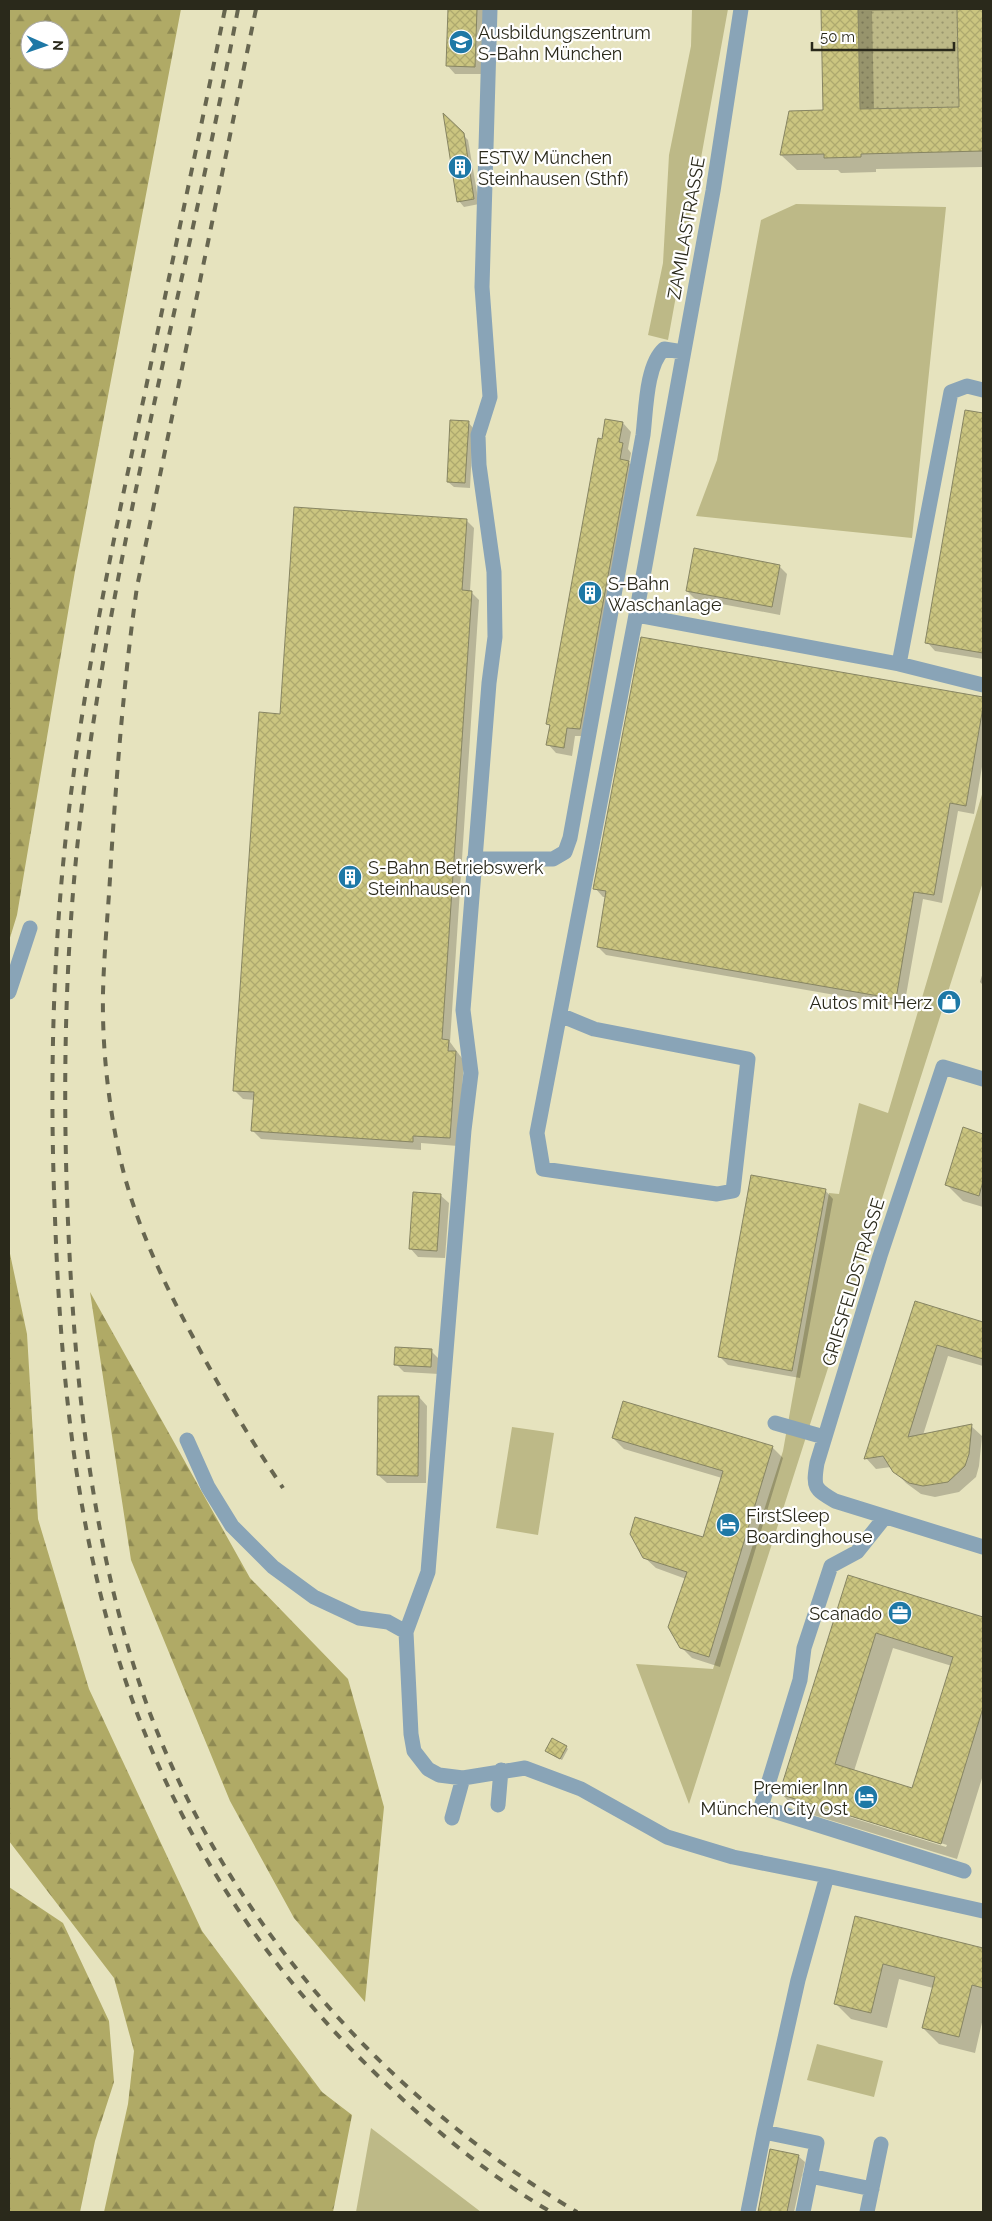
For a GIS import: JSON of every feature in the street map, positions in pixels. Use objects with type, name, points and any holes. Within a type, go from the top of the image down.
[{"type":"street","points":[[490,9],[482,287],[490,397],[478,435],[479,465],[494,572],[495,637],[489,683],[463,1010],[471,1073],[428,1572],[406,1632],[411,1734],[414,1751],[428,1769],[439,1776],[464,1778],[501,1770],[525,1768],[581,1789],[666,1837],[733,1857],[983,1911]]},
{"type":"street","name":"ZAMILASTRASSE","points":[[560,1016],[594,1030],[748,1059],[733,1191],[717,1194],[543,1169],[537,1133],[636,615],[716,173],[740,9]]},
{"type":"street","points":[[474,859],[553,859],[565,852],[570,838],[642,444],[651,372],[657,356],[664,349],[683,352]]},
{"type":"street","points":[[898,664],[951,392],[967,386],[983,390]]},
{"type":"street","points":[[636,615],[898,664],[983,685]]},
{"type":"street","points":[[9,992],[30,928]]},
{"type":"street","name":"GRIESFELDSTRASSE","points":[[885,1517],[835,1501],[818,1491],[814,1480],[824,1437],[880,1256],[943,1067],[983,1079]]},
{"type":"street","points":[[775,1423],[824,1437]]},
{"type":"street","points":[[187,1440],[208,1487],[232,1526],[273,1567],[314,1597],[359,1618],[388,1622],[406,1632]]},
{"type":"street","points":[[964,1871],[760,1807],[800,1680],[804,1648],[831,1566],[857,1552],[885,1517],[983,1547]]},
{"type":"street","points":[[498,1805],[501,1770]]},
{"type":"street","points":[[452,1818],[464,1778]]},
{"type":"street","points":[[748,2212],[798,1980],[827,1876]]},
{"type":"street","points":[[764,2132],[817,2143],[803,2212]]},
{"type":"street","points":[[867,2212],[881,2144]]},
{"type":"street","points":[[810,2176],[872,2189]]},
{"type":"shaded area","points":[[692,9],[728,9],[668,340],[648,335],[663,263],[669,155],[691,46]]},
{"type":"shaded area","points":[[858,9],[957,9],[959,107],[860,109]]},
{"type":"shaded area","points":[[796,204],[946,207],[912,538],[696,516],[717,460],[761,220]]},
{"type":"shaded area","points":[[983,791],[983,882],[689,1804],[636,1664],[713,1669],[783,1451],[829,1193],[839,1194],[859,1103],[888,1113]]},
{"type":"shaded area","points":[[512,1427],[554,1433],[538,1535],[496,1528]]},
{"type":"shaded area","points":[[817,2044],[883,2061],[874,2097],[807,2080]]},
{"type":"shaded area","points":[[371,2128],[481,2212],[356,2212]]},
{"type":"green space","points":[[9,9],[181,9],[75,571],[17,915],[9,941]]},
{"type":"green space","points":[[9,1249],[27,1334],[38,1519],[89,1689],[202,1931],[322,2092],[352,2115],[333,2212],[104,2212],[128,2104],[134,2051],[114,1978],[9,1841]]},
{"type":"green space","points":[[90,1292],[250,1578],[348,1679],[384,1807],[365,2002],[294,1918],[230,1801],[131,1560]]},
{"type":"green space","points":[[9,1887],[63,1923],[109,2021],[114,2082],[95,2141],[80,2212],[9,2212]]},
{"type":"building","points":[[448,9],[477,9],[475,67],[446,66]]},
{"type":"building","points":[[821,9],[858,9],[860,109],[959,107],[957,9],[983,9],[983,151],[861,154],[861,157],[824,158],[824,154],[780,155],[789,111],[823,110]]},
{"type":"building","name":"ESTW München Steinhausen (Sthf)","points":[[443,113],[464,133],[474,199],[457,202]]},
{"type":"building","points":[[965,410],[983,413],[983,653],[925,643]]},
{"type":"building","name":"S-Bahn Waschanlage","points":[[605,419],[623,422],[619,442],[623,443],[620,459],[629,461],[580,729],[567,728],[564,748],[546,745],[550,725],[546,724],[598,438],[602,439]]},
{"type":"building","points":[[450,420],[469,421],[465,483],[447,482]]},
{"type":"building","name":"S-Bahn Betriebswerk Steinhausen","points":[[294,507],[467,519],[462,590],[472,591],[442,1039],[449,1040],[448,1051],[456,1051],[450,1138],[413,1136],[413,1142],[251,1131],[254,1092],[233,1091],[259,712],[280,714]]},
{"type":"building","points":[[694,548],[780,565],[772,607],[686,591]]},
{"type":"building","points":[[641,637],[983,697],[983,707],[966,806],[950,803],[934,895],[914,892],[896,999],[597,947],[606,891],[593,889]]},
{"type":"building","points":[[963,1127],[983,1134],[983,1181],[979,1196],[945,1185]]},
{"type":"building","points":[[751,1175],[826,1189],[792,1371],[718,1357]]},
{"type":"building","points":[[413,1192],[441,1194],[437,1251],[409,1249]]},
{"type":"building","points":[[915,1301],[983,1322],[983,1359],[937,1345],[908,1437],[972,1424],[969,1454],[965,1466],[948,1482],[923,1486],[909,1483],[893,1472],[883,1456],[864,1459]]},
{"type":"building","points":[[395,1347],[432,1349],[431,1367],[394,1365]]},
{"type":"building","points":[[378,1396],[419,1396],[418,1476],[377,1475]]},
{"type":"building","name":"FirstSleep Boardinghouse","points":[[623,1401],[773,1446],[709,1657],[680,1648],[668,1627],[687,1572],[643,1558],[630,1534],[635,1517],[703,1537],[723,1471],[612,1438]]},
{"type":"building","points":[[848,1575],[983,1617],[983,1708],[941,1844],[779,1794]],"holes":[[[876,1633],[953,1657],[912,1788],[835,1764]]]},
{"type":"building","points":[[552,1738],[567,1746],[560,1759],[545,1751]]},
{"type":"building","points":[[855,1916],[983,1948],[983,1988],[972,1985],[959,2037],[922,2028],[935,1977],[883,1964],[871,2013],[834,2004]]},
{"type":"building","points":[[770,2149],[799,2155],[787,2212],[758,2212]]},
{"type":"railway","points":[[225,9],[104,591],[86,688],[72,786],[60,894],[54,1002],[53,1164],[62,1343],[76,1469],[100,1593],[137,1713],[181,1812],[235,1905],[299,1992],[373,2071],[414,2110],[480,2165],[551,2212]]},
{"type":"railway","points":[[238,9],[219,106],[155,398],[116,593],[98,691],[78,843],[69,951],[65,1060],[66,1168],[71,1284],[82,1407],[90,1468],[113,1590],[148,1708],[181,1786],[221,1860],[267,1930],[319,1996],[377,2058],[440,2115],[506,2166],[577,2212]]},
{"type":"railway","points":[[256,9],[137,587],[118,758],[104,960],[103,1013],[107,1073],[115,1133],[125,1177],[140,1224],[159,1270],[203,1356],[236,1414],[283,1488]]},
{"type":"place","name":"Ausbildungszentrum S-Bahn München","points":[[461,42]]},
{"type":"place","name":"ESTW München Steinhausen (Sthf)","points":[[460,167]]},
{"type":"place","name":"S-Bahn Waschanlage","points":[[590,593]]},
{"type":"place","name":"S-Bahn Betriebswerk Steinhausen","points":[[350,877]]},
{"type":"place","name":"Autos mit Herz","points":[[949,1002]]},
{"type":"place","name":"FirstSleep Boardinghouse","points":[[728,1525]]},
{"type":"place","name":"Scanado","points":[[900,1613]]},
{"type":"place","name":"Premier Inn München City Ost","points":[[866,1797]]}]
